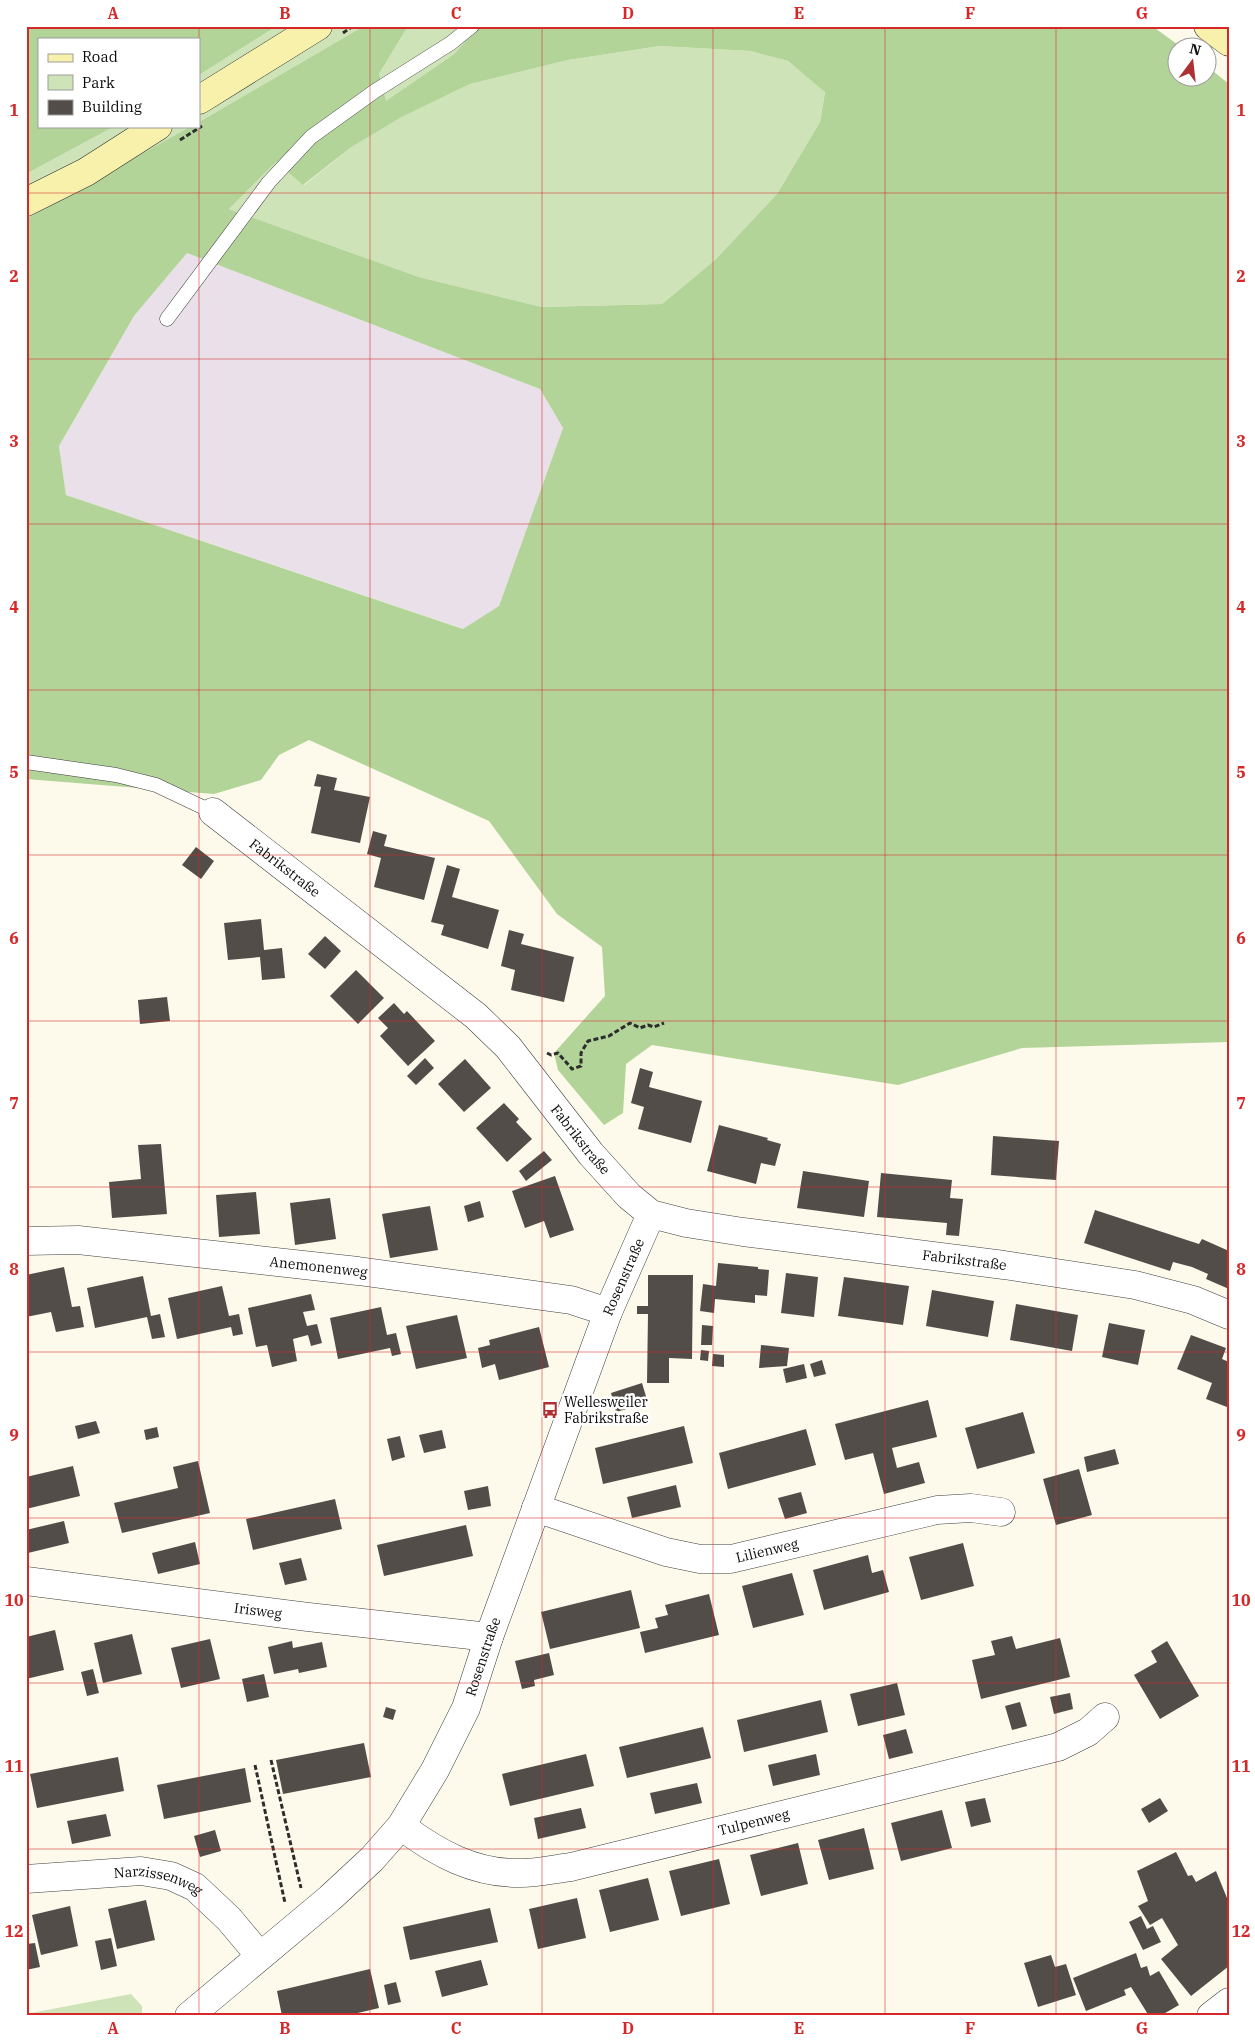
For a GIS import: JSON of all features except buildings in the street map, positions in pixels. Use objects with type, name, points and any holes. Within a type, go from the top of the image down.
[{"type":"main road","points":[[1208,26],[1229,42]]},
{"type":"main road","points":[[201,113],[327,32]]},
{"type":"main road","points":[[26,202],[168,134]]},
{"type":"street","name":"Fabrikstraße","points":[[213,812],[476,1016],[508,1047],[591,1154],[628,1196],[651,1214],[686,1223],[733,1231],[1004,1265],[1135,1285],[1194,1300],[1229,1315]]},
{"type":"street","name":"Rosenstraße","points":[[189,2016],[301,1922],[372,1858],[401,1826],[435,1770],[466,1708],[489,1637],[608,1312],[651,1214]]},
{"type":"street","name":"Anemonenweg","points":[[26,1241],[78,1240],[358,1271],[571,1300],[608,1312]]},
{"type":"street","name":"Lilienweg","points":[[536,1508],[666,1552],[700,1558],[731,1559],[937,1510],[971,1508],[1002,1512]]},
{"type":"street","name":"Irisweg","points":[[26,1581],[308,1617],[489,1637]]},
{"type":"street","name":"Tulpenweg","points":[[401,1826],[420,1840],[457,1862],[497,1872],[522,1874],[572,1866],[1058,1747],[1088,1732],[1105,1717]]},
{"type":"street","name":"Narzissenweg","points":[[26,1879],[141,1871],[171,1876],[195,1887],[229,1919],[260,1956]]},
{"type":"street","points":[[1211,2016],[1229,2002]]},
{"type":"lane","points":[[167,319],[269,182],[311,137],[375,92],[451,43],[472,26]]},
{"type":"lane","name":"Fabrikstraße","points":[[26,762],[116,776],[156,785],[213,812]]},
{"type":"path","points":[[327,32],[353,26]]},
{"type":"path","points":[[524,1068],[542,1050],[551,1055],[558,1053],[572,1069],[581,1066],[581,1053],[588,1041],[609,1036],[630,1023],[640,1028],[648,1025],[654,1027],[664,1023]]},
{"type":"path","points":[[271,1760],[301,1922]]},
{"type":"path","points":[[255,1764],[288,1916],[301,1922]]},
{"type":"shaded area","points":[[187,253],[540,389],[563,428],[499,606],[464,629],[66,495],[59,446],[134,316]]},
{"type":"green space","points":[[26,26],[277,26],[200,74],[200,38],[38,38],[38,128],[111,128],[26,174]]},
{"type":"green space","points":[[277,26],[364,26],[200,121],[200,74]]},
{"type":"green space","points":[[364,26],[408,26],[379,74],[386,101],[454,54],[479,26],[1152,26],[1169,38],[1168,88],[1218,88],[1218,75],[1229,84],[1229,1042],[1022,1048],[898,1085],[652,1045],[626,1064],[623,1113],[604,1125],[558,1070],[554,1053],[605,996],[602,947],[557,914],[489,821],[309,740],[279,755],[261,780],[214,794],[26,779],[26,219],[187,128],[200,128],[200,121]],"holes":[[[660,46],[750,51],[788,61],[825,92],[820,122],[777,194],[715,260],[662,304],[542,307],[419,277],[229,209],[276,162],[303,185],[350,148],[402,117],[470,84],[568,60]],[[187,253],[540,389],[563,428],[499,606],[463,629],[66,495],[59,446],[134,316]]]},
{"type":"green space","points":[[408,26],[479,26],[454,54],[385,102],[379,74]]},
{"type":"green space","points":[[660,46],[750,51],[788,61],[825,91],[820,122],[777,194],[715,260],[662,304],[542,307],[419,277],[229,209],[276,162],[304,185],[350,148],[402,117],[470,84],[568,60]]},
{"type":"green space","points":[[111,128],[187,128],[26,219],[26,174]]},
{"type":"green space","points":[[131,1994],[142,2006],[142,2016],[26,2016],[26,2014]]},
{"type":"place","name":"Wellesweiler Fabrikstraße","points":[[550,1410]]}]
